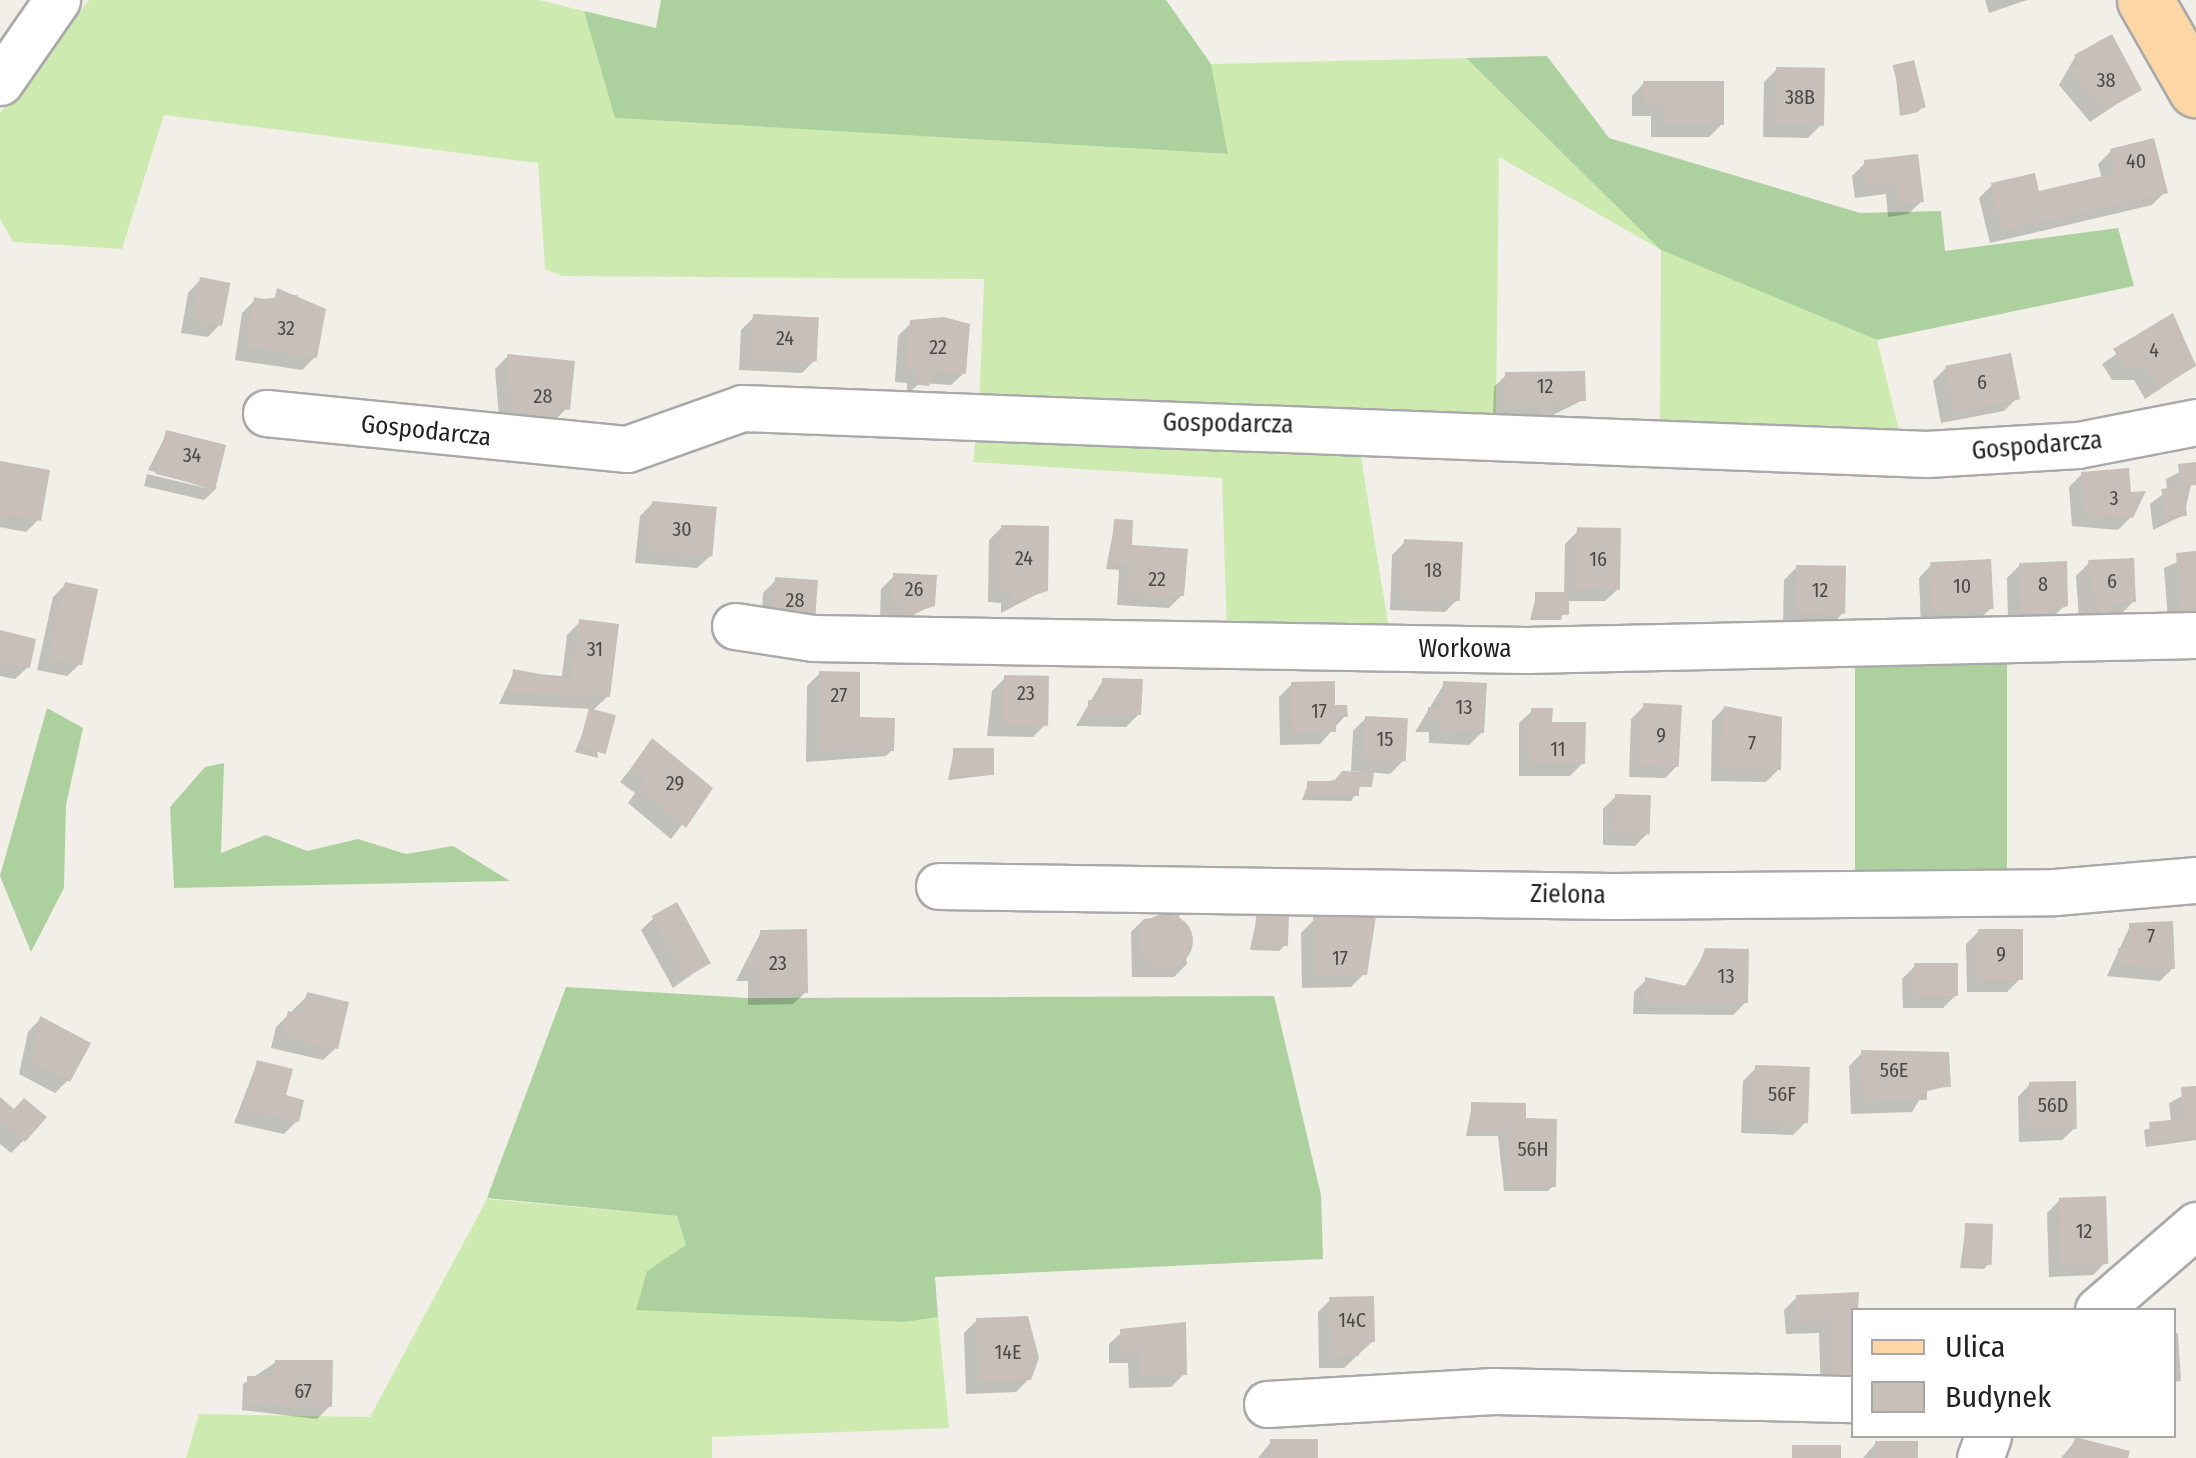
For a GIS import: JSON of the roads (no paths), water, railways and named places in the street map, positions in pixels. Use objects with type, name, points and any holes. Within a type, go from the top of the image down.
[{"type":"main road","points":[[2145,0],[2196,89]]},
{"type":"street","points":[[0,82],[57,0]]},
{"type":"street","name":"Gospodarcza","points":[[266,413],[627,449],[742,408],[1927,454],[2078,445],[2196,422]]},
{"type":"street","name":"Workowa","points":[[735,626],[813,638],[1507,650],[2196,635]]},
{"type":"street","name":"Zielona","points":[[939,886],[1631,896],[2055,892],[2196,880]]},
{"type":"street","points":[[2100,1308],[2196,1225]]},
{"type":"street","points":[[1267,1404],[1494,1391],[1851,1400]]}]
